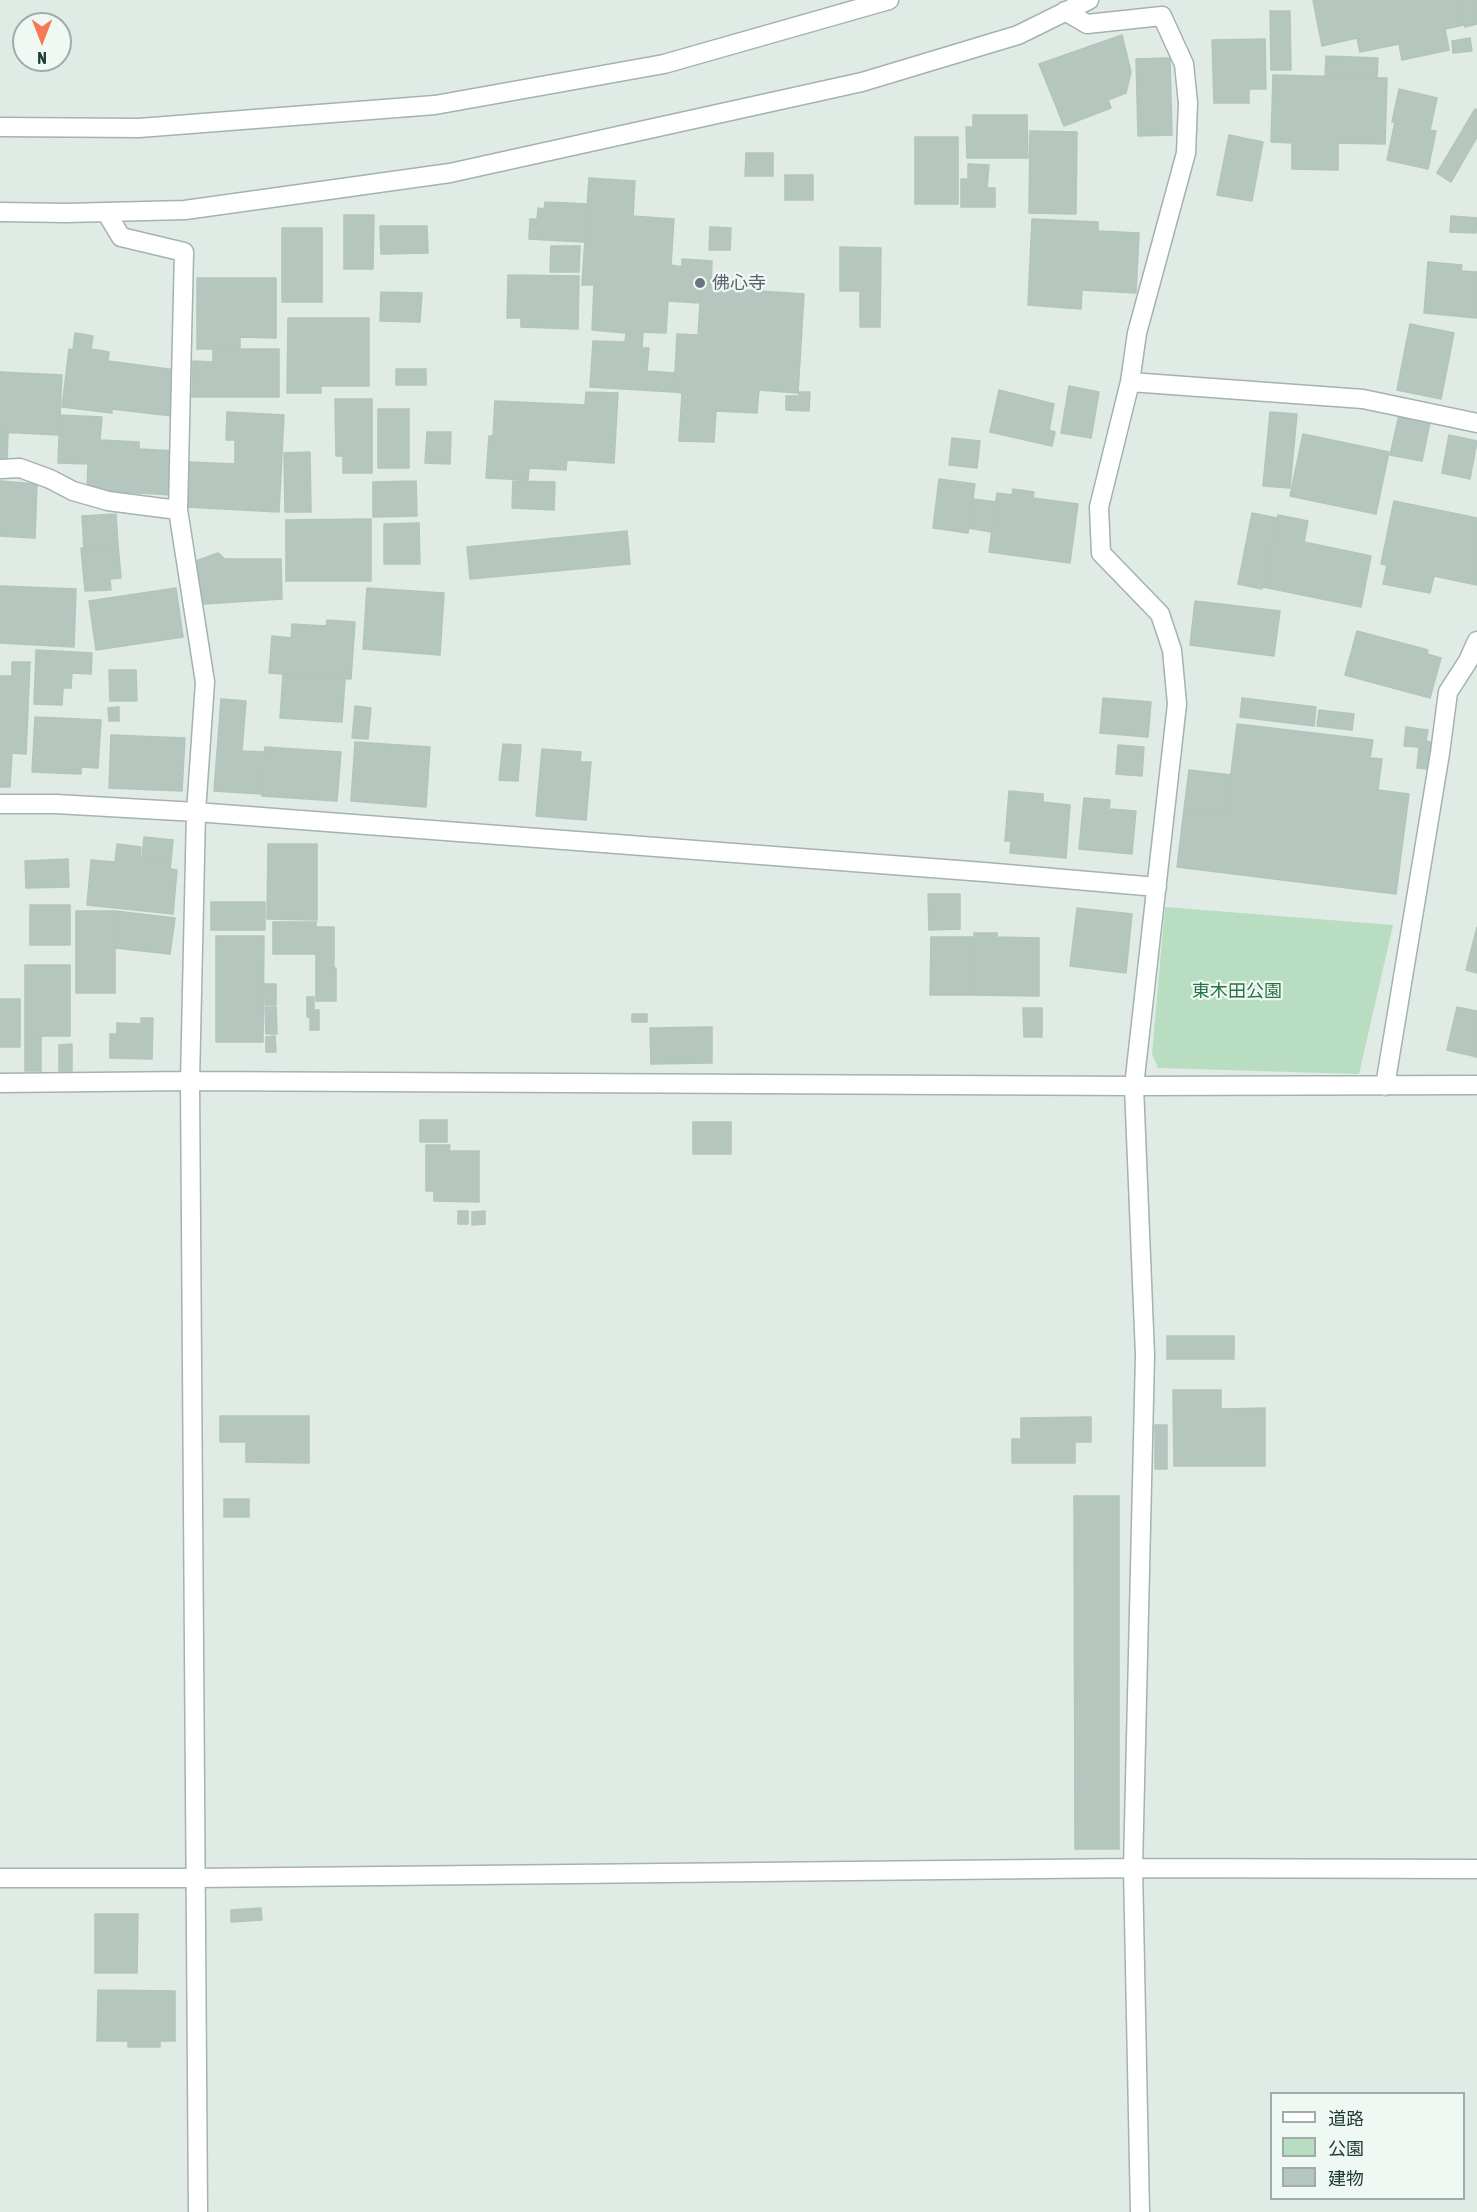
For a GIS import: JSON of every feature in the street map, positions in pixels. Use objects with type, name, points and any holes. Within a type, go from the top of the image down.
[{"type":"street","points":[[0,127],[139,128],[435,105],[664,64],[889,0]]},
{"type":"street","points":[[0,212],[185,210],[450,173],[862,82],[1018,35],[1089,0]]},
{"type":"street","points":[[1065,11],[1087,24],[1162,16],[1184,64],[1188,102],[1186,153],[1137,333],[1130,382],[1099,507],[1101,553],[1160,614],[1172,650],[1177,704],[1134,1086],[1145,1355],[1133,1868],[1140,2212]]},
{"type":"street","points":[[106,212],[122,237],[184,252],[178,510],[205,682],[196,812],[190,1081],[198,2212]]},
{"type":"street","points":[[1130,382],[1363,399],[1477,423]]},
{"type":"street","points":[[0,469],[20,468],[50,479],[73,491],[108,501],[178,510]]},
{"type":"street","points":[[1385,1086],[1448,692],[1468,661],[1477,641]]},
{"type":"street","points":[[0,804],[56,804],[196,812],[1157,887]]},
{"type":"street","points":[[0,1083],[190,1081],[1477,1086]]},
{"type":"street","points":[[0,1878],[1133,1868],[1477,1869]]},
{"type":"green space","name":"東木田公園","points":[[1165,907],[1393,925],[1359,1074],[1158,1068],[1152,1054]]},
{"type":"building","points":[[1313,0],[1459,0],[1464,25],[1445,29],[1449,50],[1402,60],[1399,44],[1360,52],[1357,38],[1322,46]]},
{"type":"building","points":[[1459,0],[1477,0],[1477,24],[1465,27]]},
{"type":"building","points":[[1270,11],[1290,11],[1291,70],[1271,70]]},
{"type":"building","points":[[1122,35],[1131,72],[1126,93],[1108,100],[1111,108],[1064,126],[1039,64]]},
{"type":"building","points":[[1470,38],[1472,51],[1453,53],[1452,41]]},
{"type":"building","points":[[1265,39],[1266,89],[1249,89],[1249,103],[1214,103],[1212,40]]},
{"type":"building","points":[[1326,56],[1378,58],[1377,78],[1325,76]]},
{"type":"building","points":[[1170,58],[1172,135],[1138,136],[1136,59]]},
{"type":"building","points":[[1273,75],[1387,78],[1385,144],[1338,143],[1338,170],[1292,169],[1292,143],[1271,142]]},
{"type":"building","points":[[1399,89],[1437,98],[1430,130],[1436,131],[1428,169],[1387,160]]},
{"type":"building","points":[[1475,109],[1477,110],[1477,137],[1451,182],[1437,173]]},
{"type":"building","points":[[973,115],[1027,115],[1028,158],[967,158],[966,127],[973,127]]},
{"type":"building","points":[[1030,131],[1077,132],[1076,214],[1029,213]]},
{"type":"building","points":[[1229,135],[1263,142],[1252,201],[1217,195]]},
{"type":"building","points":[[915,137],[958,137],[958,204],[915,204]]},
{"type":"building","points":[[746,153],[773,153],[773,176],[745,176]]},
{"type":"building","points":[[968,164],[989,165],[987,188],[995,188],[995,207],[961,207],[961,179],[968,179]]},
{"type":"building","points":[[785,175],[813,175],[813,200],[785,200]]},
{"type":"building","points":[[589,178],[635,181],[633,216],[674,219],[671,265],[682,267],[682,259],[712,261],[711,288],[701,287],[700,303],[668,301],[666,333],[643,332],[642,348],[649,348],[647,371],[675,373],[674,392],[590,387],[593,341],[625,342],[626,333],[592,330],[594,285],[582,285]]},
{"type":"building","points":[[545,202],[587,204],[584,242],[529,239],[530,219],[537,219],[538,208],[544,209]]},
{"type":"building","points":[[344,215],[374,215],[373,269],[344,269]]},
{"type":"building","points":[[1451,216],[1477,218],[1476,233],[1450,232]]},
{"type":"building","points":[[1032,219],[1098,222],[1098,231],[1139,233],[1136,293],[1082,290],[1081,309],[1028,305]]},
{"type":"building","points":[[380,226],[427,226],[428,253],[381,254]]},
{"type":"building","points":[[710,227],[731,228],[730,250],[709,250]]},
{"type":"building","points":[[282,228],[322,228],[322,302],[282,302]]},
{"type":"building","points":[[551,246],[580,246],[579,272],[550,272]]},
{"type":"building","points":[[840,247],[881,248],[880,327],[860,327],[860,291],[840,291]]},
{"type":"building","points":[[1428,262],[1462,265],[1461,271],[1477,272],[1477,318],[1424,313]]},
{"type":"building","points":[[508,275],[579,276],[578,329],[521,327],[521,318],[507,318]]},
{"type":"building","points":[[197,278],[276,278],[276,338],[240,337],[240,349],[197,349]]},
{"type":"building","points":[[701,287],[804,294],[798,393],[759,390],[757,413],[716,411],[714,442],[679,441],[682,393],[674,392],[677,334],[698,335]]},
{"type":"building","points":[[381,292],[422,293],[420,322],[380,321]]},
{"type":"building","points":[[288,318],[369,318],[369,386],[321,386],[321,393],[287,393]]},
{"type":"building","points":[[1410,324],[1454,333],[1441,399],[1397,390]]},
{"type":"building","points":[[75,333],[93,336],[91,349],[109,352],[108,361],[176,370],[172,416],[112,409],[112,413],[62,407],[69,349],[73,350]]},
{"type":"building","points":[[213,349],[279,349],[279,397],[192,397],[193,361],[213,362]]},
{"type":"building","points":[[396,369],[426,369],[426,385],[396,385]]},
{"type":"building","points":[[0,372],[62,375],[59,435],[0,432]]},
{"type":"building","points":[[1069,386],[1099,392],[1091,438],[1061,433]]},
{"type":"building","points":[[999,390],[1054,404],[1049,430],[1055,432],[1052,446],[990,432]]},
{"type":"building","points":[[586,392],[618,393],[614,463],[567,460],[566,470],[529,468],[528,480],[486,478],[489,436],[493,436],[495,401],[585,405]]},
{"type":"building","points":[[799,392],[810,392],[809,411],[786,410],[786,396],[799,396]]},
{"type":"building","points":[[335,399],[372,399],[372,473],[343,473],[343,456],[336,456]]},
{"type":"building","points":[[378,409],[409,409],[409,468],[378,468]]},
{"type":"building","points":[[227,412],[284,415],[279,512],[187,507],[189,462],[235,464],[235,440],[226,440]]},
{"type":"building","points":[[1270,412],[1297,414],[1290,488],[1263,486]]},
{"type":"building","points":[[60,415],[102,417],[100,440],[139,442],[139,449],[175,451],[173,495],[87,490],[88,464],[58,463]]},
{"type":"building","points":[[1399,415],[1430,422],[1422,461],[1390,455]]},
{"type":"building","points":[[0,432],[8,433],[7,462],[0,462]]},
{"type":"building","points":[[427,432],[451,432],[450,464],[425,463]]},
{"type":"building","points":[[1303,434],[1389,452],[1376,514],[1290,496]]},
{"type":"building","points":[[1449,435],[1477,441],[1470,479],[1442,473]]},
{"type":"building","points":[[952,438],[980,441],[977,468],[949,465]]},
{"type":"building","points":[[310,452],[311,512],[285,512],[284,453]]},
{"type":"building","points":[[939,479],[975,484],[968,533],[933,528]]},
{"type":"building","points":[[0,481],[37,484],[35,538],[0,536]]},
{"type":"building","points":[[416,481],[417,516],[373,517],[373,482]]},
{"type":"building","points":[[513,481],[555,482],[554,510],[512,508]]},
{"type":"building","points":[[1013,489],[1034,492],[1033,498],[1078,504],[1070,563],[989,552],[997,493],[1012,495]]},
{"type":"building","points":[[973,499],[996,502],[991,532],[969,528]]},
{"type":"building","points":[[1394,501],[1477,518],[1477,585],[1434,576],[1430,593],[1383,584],[1387,565],[1381,564]]},
{"type":"building","points":[[1252,513],[1277,518],[1262,589],[1238,584]]},
{"type":"building","points":[[116,514],[118,545],[84,548],[82,516]]},
{"type":"building","points":[[1278,515],[1308,521],[1304,542],[1371,556],[1361,607],[1263,587]]},
{"type":"building","points":[[371,519],[371,581],[286,581],[286,520]]},
{"type":"building","points":[[419,523],[420,564],[384,564],[384,524]]},
{"type":"building","points":[[627,531],[630,564],[470,579],[467,547]]},
{"type":"building","points":[[118,545],[121,578],[110,579],[111,590],[85,591],[81,548]]},
{"type":"building","points":[[218,553],[225,559],[281,559],[282,599],[203,604],[196,561]]},
{"type":"building","points":[[0,586],[76,589],[74,647],[0,643]]},
{"type":"building","points":[[176,588],[183,637],[96,650],[89,601]]},
{"type":"building","points":[[367,588],[444,593],[440,655],[363,649]]},
{"type":"building","points":[[1195,601],[1280,611],[1274,656],[1190,645]]},
{"type":"building","points":[[327,620],[355,622],[351,679],[269,673],[272,636],[291,638],[292,624],[326,626]]},
{"type":"building","points":[[1357,631],[1428,650],[1427,654],[1441,658],[1430,698],[1345,675]]},
{"type":"building","points":[[36,650],[92,653],[91,674],[72,673],[71,688],[63,688],[62,705],[34,704]]},
{"type":"building","points":[[12,662],[30,662],[26,754],[12,753],[10,787],[0,787],[0,676],[12,676]]},
{"type":"building","points":[[109,670],[136,670],[137,701],[110,701]]},
{"type":"building","points":[[283,675],[345,679],[342,722],[280,718]]},
{"type":"building","points":[[1103,698],[1151,702],[1148,737],[1100,733]]},
{"type":"building","points":[[1242,698],[1316,707],[1314,726],[1240,717]]},
{"type":"building","points":[[221,699],[246,701],[242,751],[265,752],[262,794],[214,791]]},
{"type":"building","points":[[355,706],[371,708],[368,739],[352,738]]},
{"type":"building","points":[[119,707],[119,721],[109,721],[108,708]]},
{"type":"building","points":[[1319,710],[1354,714],[1352,730],[1317,726]]},
{"type":"building","points":[[35,717],[101,720],[98,768],[81,767],[81,774],[32,772]]},
{"type":"building","points":[[1237,724],[1373,740],[1370,758],[1382,759],[1378,790],[1409,794],[1396,894],[1177,867],[1184,809],[1226,814]]},
{"type":"building","points":[[1406,727],[1428,730],[1426,741],[1431,742],[1428,769],[1417,768],[1419,747],[1404,746]]},
{"type":"building","points":[[111,735],[185,738],[182,791],[109,788]]},
{"type":"building","points":[[355,742],[430,747],[426,807],[351,801]]},
{"type":"building","points":[[503,744],[521,745],[518,781],[499,780]]},
{"type":"building","points":[[1118,745],[1144,747],[1142,776],[1116,774]]},
{"type":"building","points":[[265,747],[341,752],[337,801],[262,796]]},
{"type":"building","points":[[542,749],[581,752],[580,762],[591,762],[586,820],[536,816]]},
{"type":"building","points":[[1189,770],[1231,775],[1226,814],[1184,809]]},
{"type":"building","points":[[1009,791],[1043,794],[1043,802],[1070,805],[1066,858],[1010,853],[1011,841],[1005,841]]},
{"type":"building","points":[[1084,798],[1110,800],[1109,809],[1136,811],[1132,854],[1079,849]]},
{"type":"building","points":[[144,837],[173,840],[171,861],[142,858]]},
{"type":"building","points":[[117,844],[141,847],[140,858],[171,861],[170,869],[177,870],[173,914],[87,905],[91,860],[115,862]]},
{"type":"building","points":[[268,844],[317,844],[317,920],[267,919]]},
{"type":"building","points":[[68,859],[69,887],[26,888],[25,861]]},
{"type":"building","points":[[928,894],[960,894],[960,929],[929,930]]},
{"type":"building","points":[[211,902],[265,902],[265,930],[211,930]]},
{"type":"building","points":[[30,905],[70,905],[70,945],[30,945]]},
{"type":"building","points":[[1077,908],[1132,914],[1126,973],[1070,966]]},
{"type":"building","points":[[76,911],[115,911],[115,993],[76,993]]},
{"type":"building","points":[[115,911],[175,918],[170,954],[115,948]]},
{"type":"building","points":[[273,922],[316,922],[316,927],[334,927],[334,968],[316,968],[316,954],[273,954]]},
{"type":"building","points":[[1477,927],[1477,973],[1466,970]]},
{"type":"building","points":[[974,933],[997,933],[997,937],[1039,938],[1039,996],[974,995]]},
{"type":"building","points":[[216,936],[264,936],[263,1042],[216,1042]]},
{"type":"building","points":[[931,937],[974,937],[974,995],[930,995]]},
{"type":"building","points":[[25,965],[70,965],[70,1036],[25,1036]]},
{"type":"building","points":[[316,968],[336,968],[336,1001],[316,1001]]},
{"type":"building","points":[[265,984],[276,984],[276,1005],[265,1005]]},
{"type":"building","points":[[307,997],[314,997],[314,1010],[319,1010],[319,1017],[307,1017]]},
{"type":"building","points":[[0,999],[20,999],[20,1047],[0,1047]]},
{"type":"building","points":[[265,1007],[276,1007],[277,1034],[266,1034]]},
{"type":"building","points":[[1457,1007],[1477,1011],[1477,1057],[1447,1050]]},
{"type":"building","points":[[1023,1008],[1042,1008],[1042,1037],[1024,1037]]},
{"type":"building","points":[[632,1014],[647,1014],[647,1022],[632,1022]]},
{"type":"building","points":[[310,1017],[319,1017],[319,1030],[310,1030]]},
{"type":"building","points":[[141,1018],[153,1018],[152,1059],[110,1058],[110,1034],[117,1034],[117,1023],[141,1024]]},
{"type":"building","points":[[712,1027],[712,1063],[651,1064],[650,1028]]},
{"type":"building","points":[[25,1036],[41,1036],[41,1071],[25,1071]]},
{"type":"building","points":[[275,1036],[276,1052],[266,1052],[266,1037]]},
{"type":"building","points":[[72,1044],[72,1071],[59,1071],[59,1045]]},
{"type":"building","points":[[420,1120],[447,1120],[447,1142],[420,1142]]},
{"type":"building","points":[[693,1122],[731,1122],[731,1154],[693,1154]]},
{"type":"building","points":[[426,1145],[450,1145],[449,1151],[479,1151],[479,1202],[434,1201],[434,1191],[426,1191]]},
{"type":"building","points":[[458,1211],[468,1211],[468,1224],[458,1224]]},
{"type":"building","points":[[485,1211],[485,1224],[472,1225],[472,1212]]},
{"type":"building","points":[[1167,1336],[1234,1336],[1234,1359],[1167,1359]]},
{"type":"building","points":[[1173,1390],[1221,1390],[1221,1409],[1265,1408],[1265,1466],[1174,1466]]},
{"type":"building","points":[[220,1416],[309,1416],[309,1463],[246,1462],[246,1442],[220,1442]]},
{"type":"building","points":[[1091,1417],[1091,1442],[1075,1442],[1075,1463],[1012,1463],[1012,1439],[1021,1439],[1021,1418]]},
{"type":"building","points":[[1155,1425],[1167,1425],[1167,1469],[1155,1469]]},
{"type":"building","points":[[1074,1496],[1119,1496],[1119,1849],[1075,1849]]},
{"type":"building","points":[[224,1499],[249,1499],[249,1517],[224,1517]]},
{"type":"building","points":[[261,1908],[262,1920],[231,1922],[231,1910]]},
{"type":"building","points":[[95,1914],[138,1914],[137,1973],[95,1973]]},
{"type":"building","points":[[98,1990],[175,1991],[175,2041],[160,2041],[160,2047],[128,2047],[128,2041],[97,2041]]},
{"type":"place","name":"佛心寺","points":[[700,283]]}]
